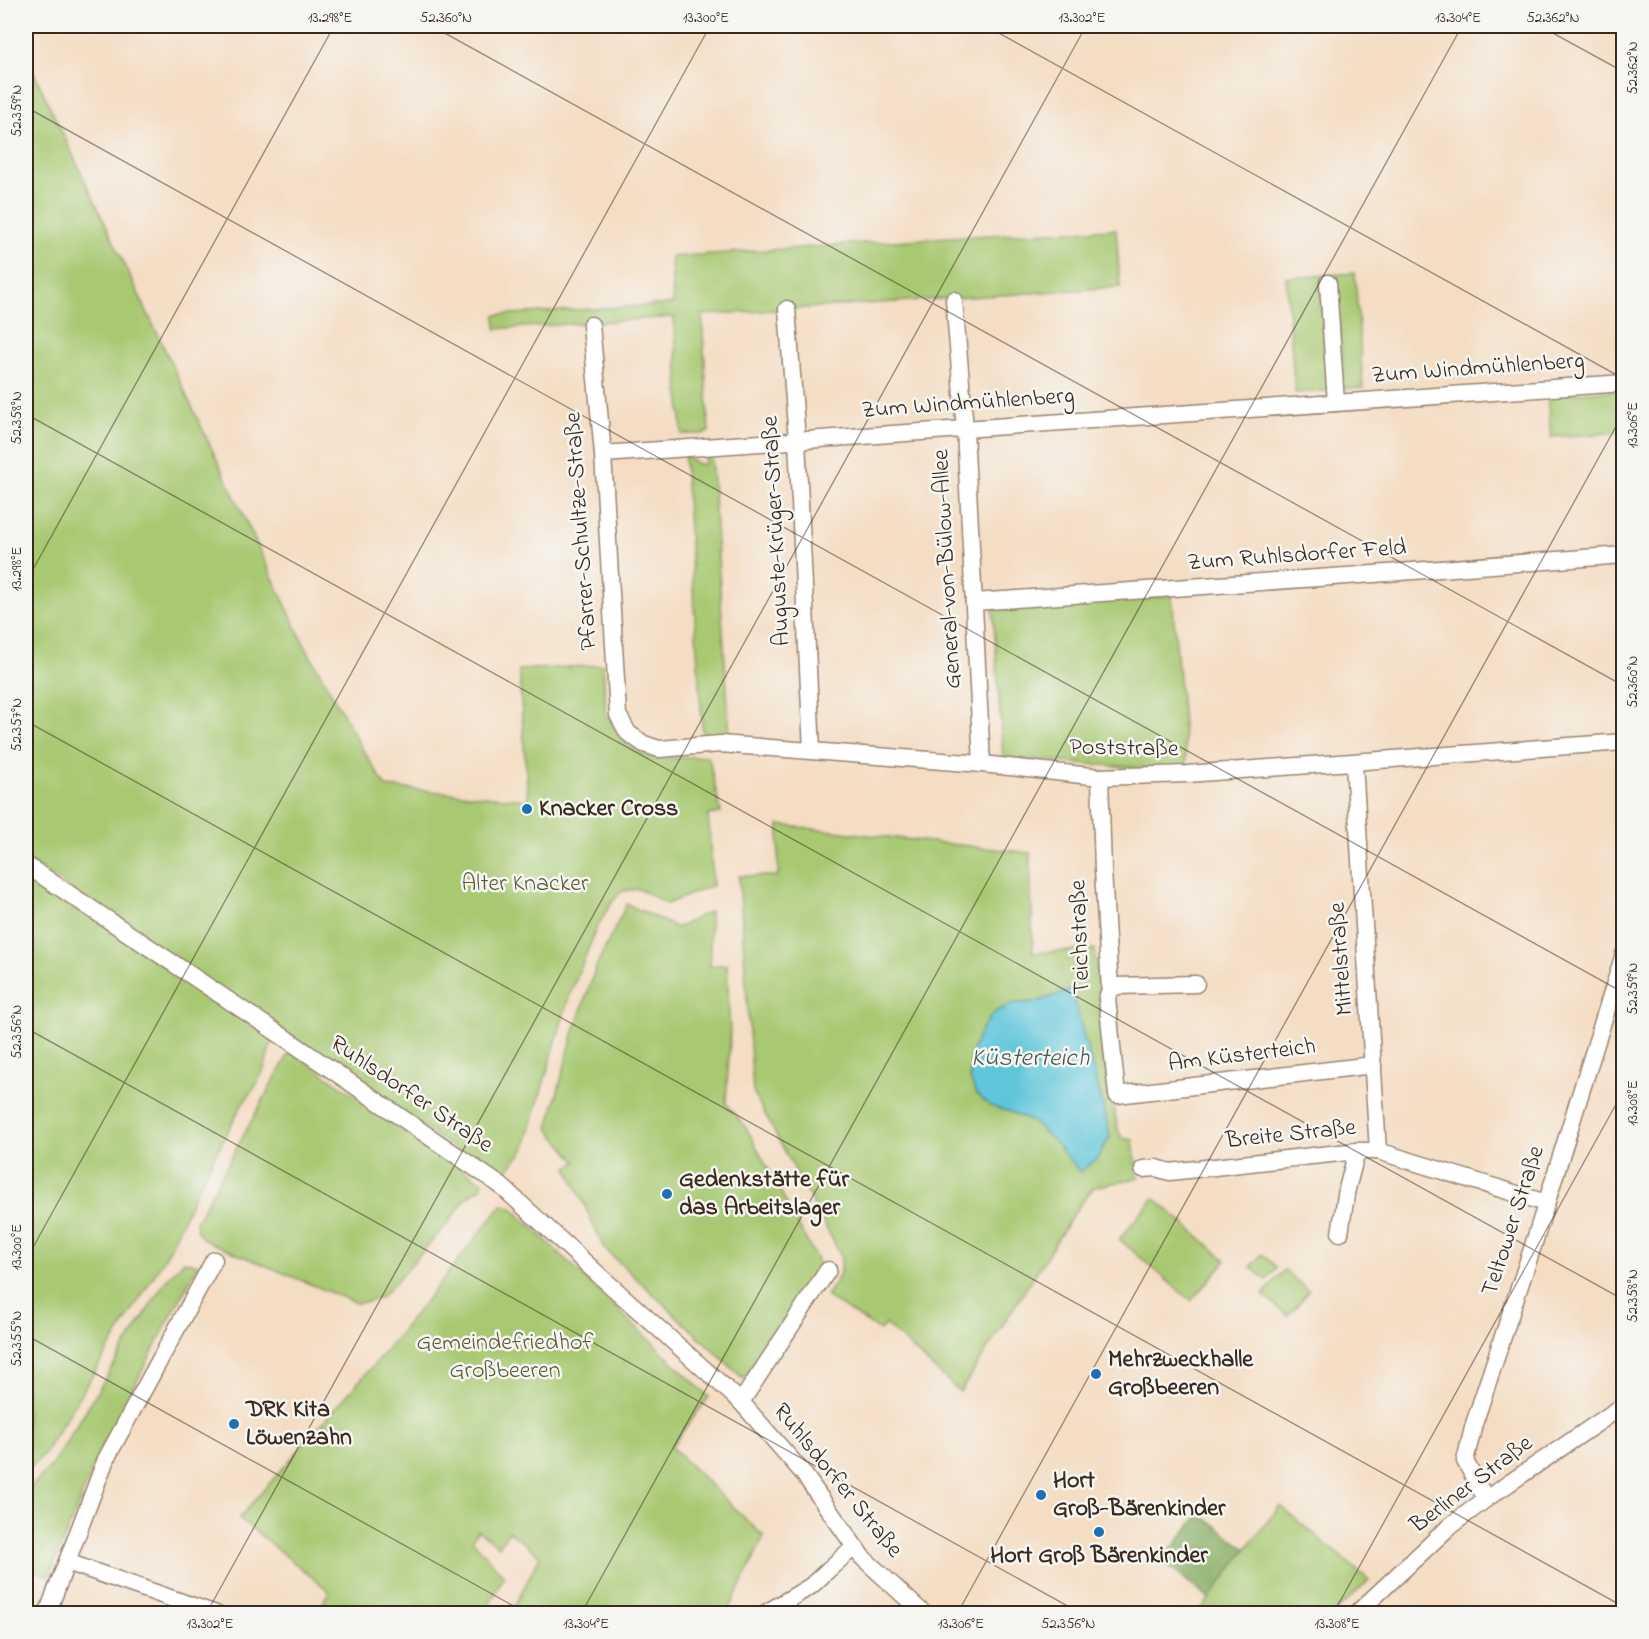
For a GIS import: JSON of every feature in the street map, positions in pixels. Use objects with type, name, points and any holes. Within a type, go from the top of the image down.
[{"type":"street","points":[[1328,283],[1336,403]]},
{"type":"street","name":"General-von-Bülow-Allee","points":[[954,300],[965,429],[982,764]]},
{"type":"street","name":"Auguste-Krüger-Straße","points":[[787,309],[797,440],[812,751]]},
{"type":"street","name":"Pfarrer-Schultze-Straße","points":[[591,325],[603,454],[618,715],[628,733]]},
{"type":"street","name":"Zum Windmühlenberg","points":[[603,454],[1623,383]]},
{"type":"street","name":"Zum Ruhlsdorfer Feld","points":[[974,602],[1623,555]]},
{"type":"street","name":"Poststraße","points":[[628,733],[644,744],[659,749],[720,744],[982,764],[1100,777],[1354,763],[1623,742]]},
{"type":"street","name":"Mittelstraße","points":[[1354,763],[1378,1151]]},
{"type":"street","name":"Teichstraße","points":[[1100,777],[1102,870],[1110,990],[1107,998],[1117,1095]]},
{"type":"street","name":"Ruhlsdorfer Straße","points":[[26,865],[500,1185],[741,1402],[803,1473],[862,1557],[924,1614]]},
{"type":"street","name":"Teltower Straße","points":[[1486,1499],[1465,1461],[1477,1414],[1546,1203],[1623,954]]},
{"type":"street","points":[[1110,990],[1117,986],[1196,984]]},
{"type":"street","name":"Am Küsterteich","points":[[1117,1095],[1373,1065]]},
{"type":"street","points":[[1340,1233],[1347,1189],[1357,1151]]},
{"type":"street","name":"Breite Straße","points":[[1143,1169],[1156,1168],[1170,1172],[1357,1151],[1378,1151],[1546,1203]]},
{"type":"street","points":[[47,1614],[106,1459],[214,1260]]},
{"type":"street","name":"Ruhlsdorfer Straße","points":[[741,1402],[828,1270]]},
{"type":"street","name":"Berliner Straße","points":[[1356,1614],[1450,1526],[1623,1406]]},
{"type":"street","points":[[764,1614],[811,1586],[828,1569],[856,1548]]},
{"type":"street","points":[[67,1562],[216,1614]]},
{"type":"green space","name":"Alter Knacker","points":[[26,56],[305,646],[386,787],[528,800],[519,670],[603,665],[606,717],[611,717],[616,731],[625,742],[642,754],[652,757],[706,756],[709,759],[721,813],[708,815],[713,885],[667,904],[639,889],[622,891],[611,903],[597,927],[569,997],[524,1150],[507,1171],[497,1177],[26,859]]},
{"type":"green space","points":[[1116,229],[1120,287],[702,315],[709,432],[702,434],[682,434],[674,317],[496,329],[495,315],[673,304],[671,257],[949,237]]},
{"type":"green space","points":[[1355,273],[1363,388],[1344,389],[1337,282],[1321,282],[1327,391],[1295,393],[1286,278]]},
{"type":"green space","points":[[1623,390],[1623,432],[1551,437],[1547,395]]},
{"type":"green space","points":[[711,453],[730,736],[703,737],[684,455],[698,464],[705,464],[705,455]]},
{"type":"green space","points":[[1172,596],[1187,771],[1003,758],[993,609]]},
{"type":"green space","points":[[779,825],[1030,853],[1033,953],[1095,949],[1104,1065],[1119,1133],[1122,1138],[1133,1140],[1138,1178],[1094,1187],[1078,1207],[960,1392],[885,1324],[880,1331],[826,1296],[840,1271],[840,1254],[753,1092],[739,876],[778,876]],"holes":[[[1071,990],[1105,1112],[1053,1140],[1034,1123],[1013,1113],[1014,1003],[1036,1002]]]},
{"type":"green space","points":[[26,873],[274,1040],[257,1084],[242,1105],[196,1191],[169,1251],[44,1454],[26,1472]]},
{"type":"green space","points":[[627,904],[677,928],[710,911],[710,966],[727,964],[730,1038],[726,1103],[748,1131],[820,1266],[744,1379],[604,1248],[567,1167],[577,1162],[548,1128],[574,1031],[597,964]]},
{"type":"green space","points":[[290,1051],[483,1183],[481,1188],[468,1196],[448,1223],[383,1296],[368,1302],[356,1303],[204,1240],[197,1231],[196,1222]]},
{"type":"green space","points":[[1154,1198],[1226,1260],[1191,1301],[1119,1239]]},
{"type":"green space","name":"Gemeindefriedhof Großbeeren","points":[[502,1205],[511,1207],[709,1397],[671,1447],[764,1537],[727,1613],[511,1613],[540,1556],[509,1531],[499,1546],[478,1530],[472,1540],[504,1576],[485,1613],[318,1613],[329,1591],[239,1518],[385,1352]]},
{"type":"green space","points":[[1262,1254],[1277,1268],[1266,1280],[1250,1267]]},
{"type":"green space","points":[[184,1261],[198,1265],[102,1447],[49,1576],[26,1567],[26,1492],[53,1464],[166,1280]]},
{"type":"green space","points":[[1284,1270],[1309,1291],[1288,1316],[1263,1295]]},
{"type":"green space","points":[[1280,1506],[1369,1580],[1334,1613],[1198,1614],[1246,1549]]},
{"type":"green space","points":[[1197,1517],[1207,1519],[1246,1549],[1209,1599],[1162,1561]]},
{"type":"water","name":"Küsterteich","points":[[1072,990],[1110,1137],[1097,1159],[1080,1172],[1053,1140],[1034,1123],[990,1106],[976,1094],[970,1078],[971,1053],[982,1028],[995,1012],[1014,1003],[1036,1002]]},
{"type":"place","name":"Knacker Cross","points":[[527,809]]},
{"type":"place","name":"Gedenkstätte für das Arbeitslager","points":[[667,1194]]},
{"type":"place","name":"Mehrzweckhalle Großbeeren","points":[[1096,1374]]},
{"type":"place","name":"DRK Kita Löwenzahn","points":[[234,1424]]},
{"type":"place","name":"Hort Groß-Bärenkinder","points":[[1041,1495]]},
{"type":"place","name":"Hort Groß Bärenkinder","points":[[1099,1532]]}]
